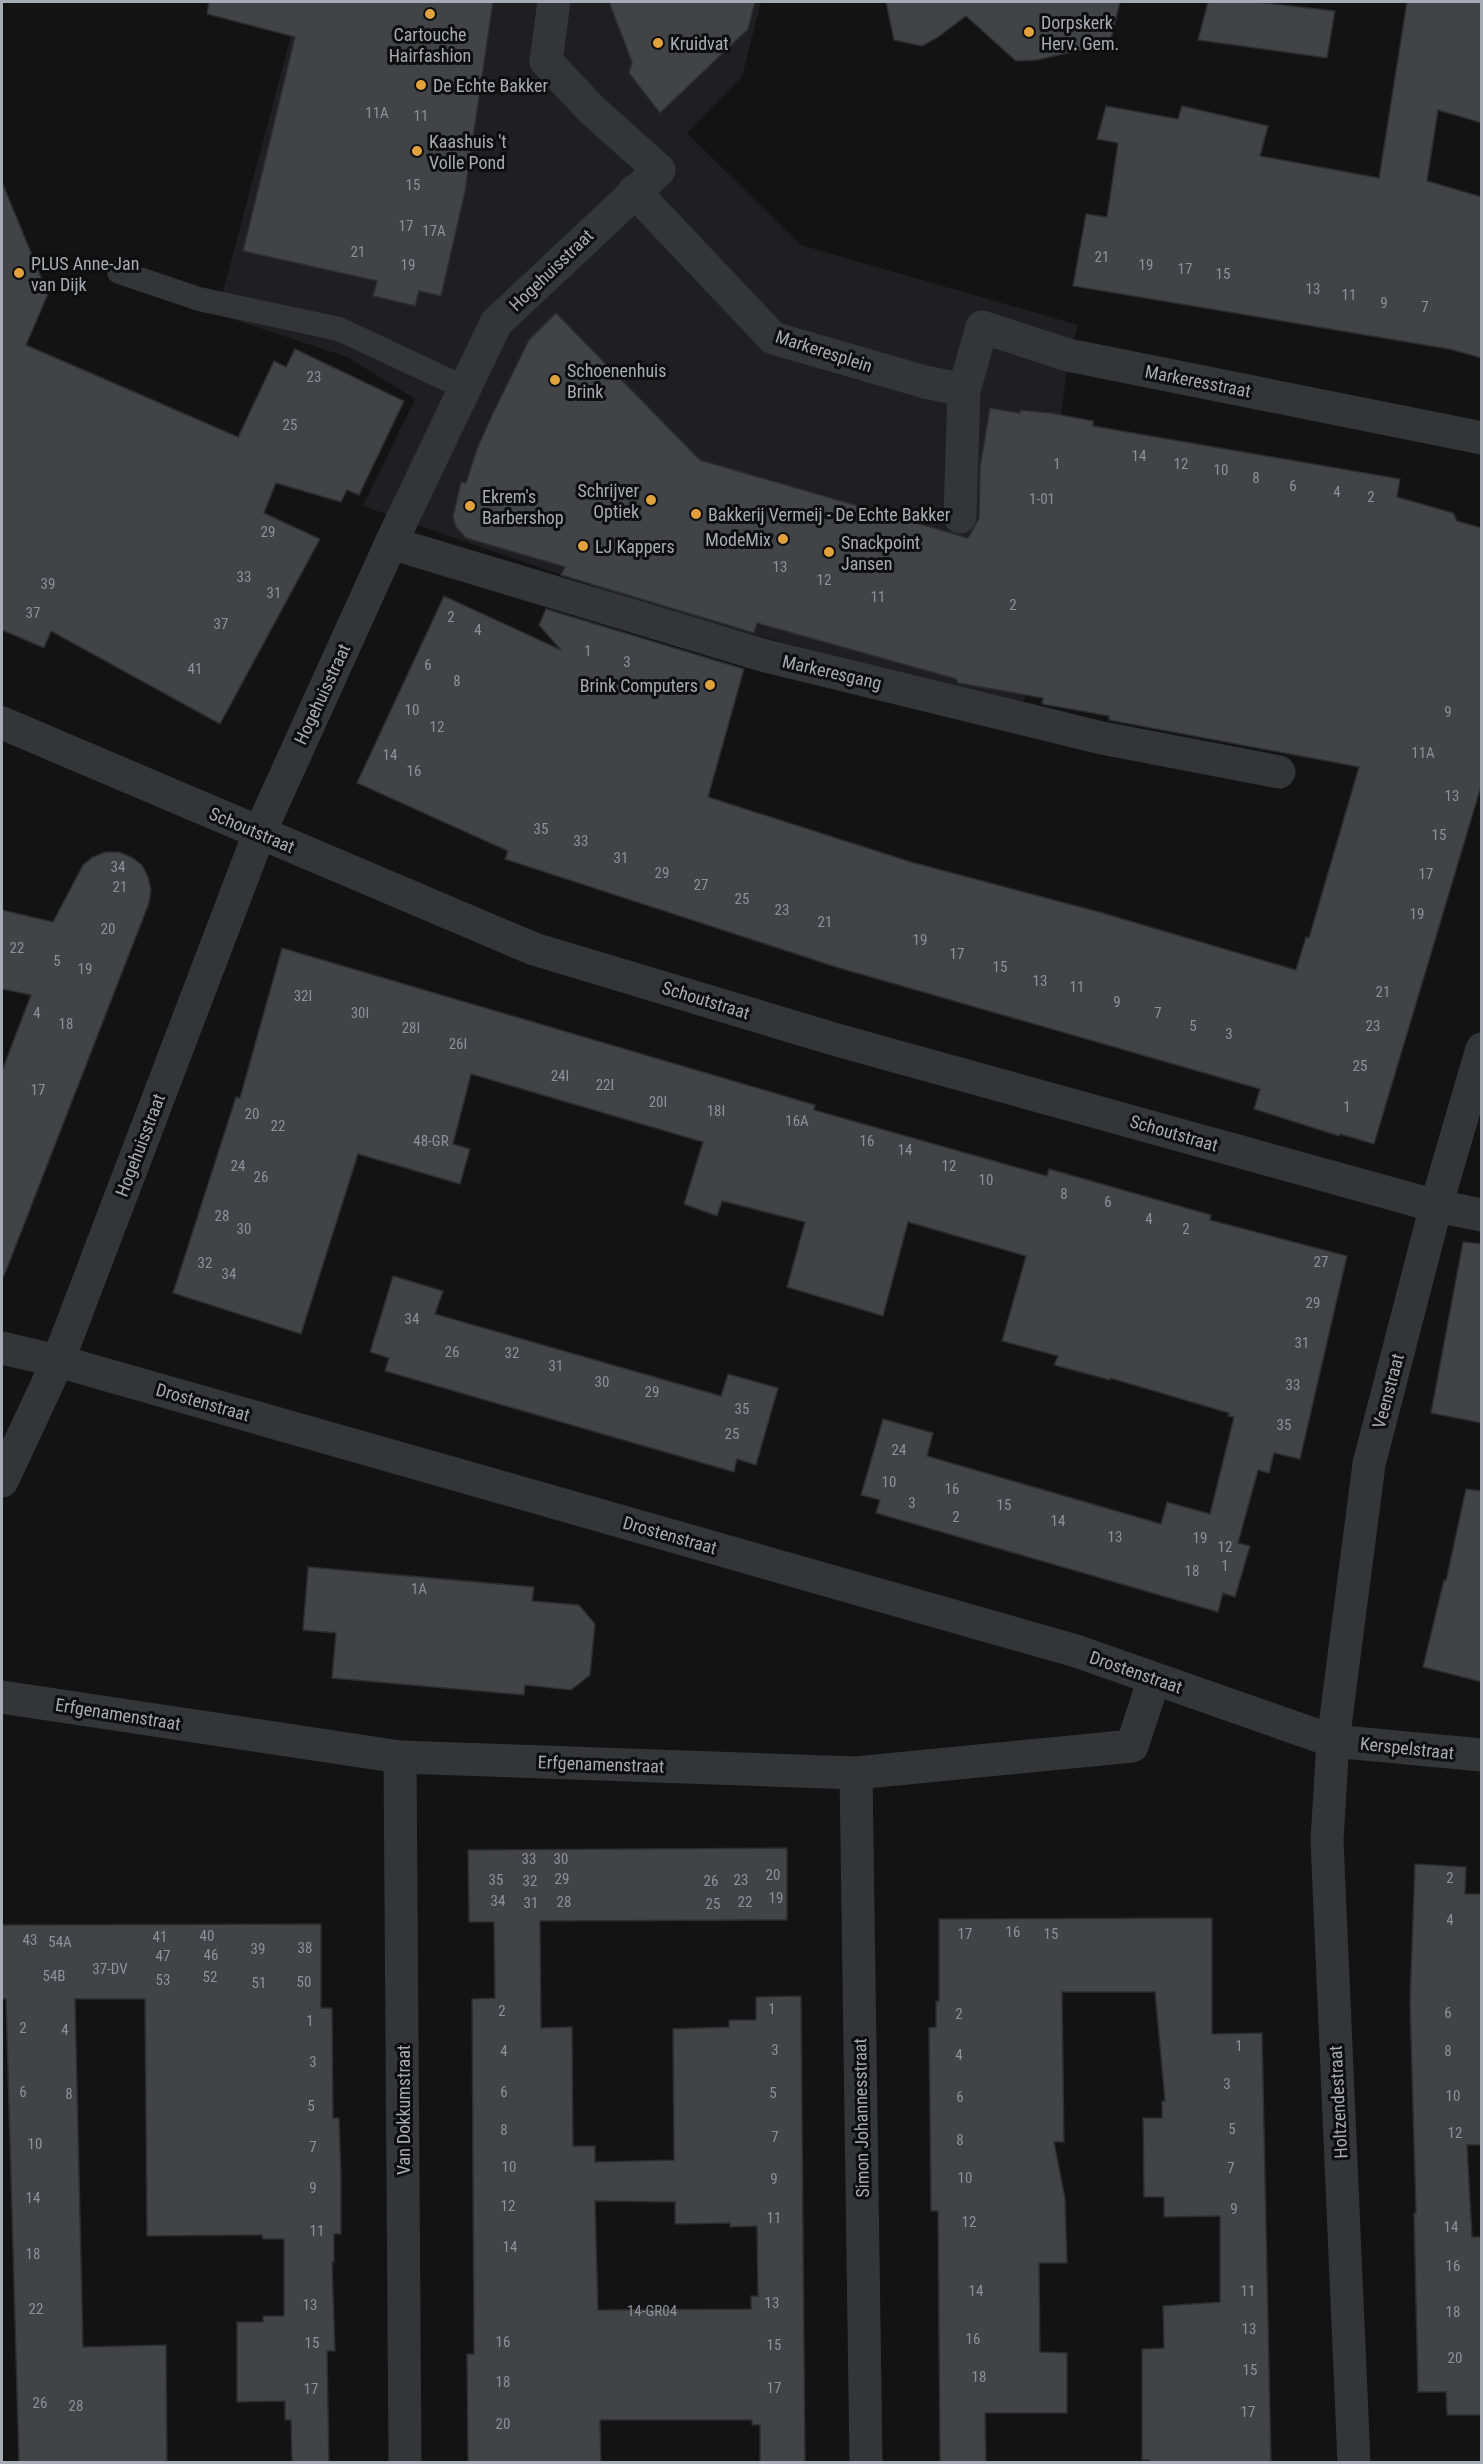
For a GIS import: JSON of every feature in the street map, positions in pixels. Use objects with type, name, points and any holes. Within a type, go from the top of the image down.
[{"type":"street","name":"Hogehuisstraat","points":[[2,1481],[58,1361],[259,834],[391,543],[496,323],[658,170],[591,109],[546,61],[554,2]]},
{"type":"street","name":"Markeresplein","points":[[634,191],[773,338],[925,382],[964,390]]},
{"type":"street","name":"Markeresstraat","points":[[964,390],[982,327],[1068,355],[1482,438]]},
{"type":"street","points":[[960,517],[964,390]]},
{"type":"street","name":"Markeresgang","points":[[391,543],[762,655],[1102,738],[1279,772]]},
{"type":"street","name":"Schoutstraat","points":[[2,723],[534,949],[837,1040],[1436,1206],[1482,1215]]},
{"type":"street","name":"Veenstraat","points":[[1333,1741],[1369,1464],[1436,1206],[1482,1049]]},
{"type":"street","name":"Drostenstraat","points":[[2,1348],[58,1361],[1076,1651],[1333,1741]]},
{"type":"street","name":"Erfgenamenstraat","points":[[2,1696],[400,1757],[856,1773],[1132,1746],[1154,1679]]},
{"type":"street","name":"Kerspelstraat","points":[[1333,1741],[1482,1755]]},
{"type":"street","name":"Holtzendestraat","points":[[1333,1741],[1327,1840],[1354,2463]]},
{"type":"street","name":"Van Dokkumstraat","points":[[400,1757],[405,2463]]},
{"type":"street","name":"Simon Johannesstraat","points":[[856,1773],[866,2463]]},
{"type":"lane","points":[[119,272],[199,299],[339,329],[465,388]]},
{"type":"shaded area","points":[[300,2],[761,2],[742,77],[687,133],[801,245],[1078,325],[1068,362],[1024,702],[927,682],[647,605],[363,506],[415,399],[347,357],[217,314]]},
{"type":"building","points":[[209,2],[493,2],[465,192],[441,296],[419,291],[415,306],[373,296],[377,281],[243,251],[295,37],[207,14]]},
{"type":"building","points":[[609,2],[755,2],[748,29],[660,113],[629,73],[632,62]]},
{"type":"building","name":"Dorpskerk Herv. Gem.","points":[[886,2],[1120,2],[1110,43],[1037,60],[1016,61],[966,16],[922,46],[894,40]]},
{"type":"building","points":[[1208,2],[1257,2],[1335,11],[1327,58],[1198,40]]},
{"type":"building","points":[[1407,2],[1482,2],[1482,123],[1438,110],[1427,181],[1482,197],[1482,358],[1449,349],[1073,286],[1086,214],[1107,217],[1118,143],[1097,139],[1106,106],[1178,119],[1182,106],[1268,126],[1260,156],[1379,178]]},
{"type":"building","points":[[2,182],[48,294],[26,345],[238,437],[274,361],[286,367],[295,349],[404,401],[359,495],[347,490],[341,502],[276,483],[264,513],[320,539],[220,724],[51,631],[44,648],[2,630]]},
{"type":"building","points":[[556,313],[700,460],[968,538],[979,518],[980,467],[990,408],[1020,413],[1020,410],[1051,413],[1093,421],[1093,426],[1400,479],[1397,497],[1453,513],[1457,521],[1482,528],[1482,783],[1374,1144],[1340,1134],[1339,1136],[1254,1109],[1260,1089],[836,967],[505,859],[508,851],[357,783],[444,596],[561,650],[539,625],[546,609],[744,669],[708,797],[911,862],[1099,912],[1296,970],[1306,937],[1309,938],[1359,767],[1109,720],[1109,716],[1042,704],[1043,698],[958,683],[956,679],[757,623],[754,633],[561,575],[565,567],[466,538],[456,527],[453,517],[461,482],[466,483],[477,449],[529,340]]},
{"type":"building","points":[[106,852],[119,852],[142,865],[151,890],[149,903],[4,1276],[2,1275],[2,1071],[31,995],[2,989],[2,910],[53,922],[83,865],[93,857]]},
{"type":"building","points":[[282,948],[815,1105],[814,1110],[1047,1176],[1049,1169],[1211,1215],[1210,1220],[1347,1256],[1300,1459],[1274,1453],[1269,1473],[1258,1470],[1238,1543],[1250,1546],[1235,1597],[1223,1593],[1218,1612],[876,1513],[880,1500],[861,1495],[883,1419],[933,1433],[927,1456],[1161,1524],[1167,1502],[1210,1514],[1234,1417],[1228,1416],[1229,1413],[1110,1378],[1110,1380],[1054,1365],[1058,1356],[1002,1341],[1026,1256],[908,1222],[883,1316],[787,1287],[805,1222],[722,1201],[717,1216],[684,1204],[703,1142],[471,1074],[453,1144],[470,1149],[460,1184],[358,1154],[301,1334],[173,1293],[236,1097],[240,1098]]},
{"type":"building","points":[[1463,1242],[1482,1244],[1482,1423],[1431,1413]]},
{"type":"building","points":[[393,1276],[443,1291],[435,1314],[721,1396],[728,1374],[778,1388],[756,1465],[737,1459],[734,1472],[385,1371],[389,1358],[370,1352]]},
{"type":"building","points":[[1466,1489],[1482,1491],[1482,1682],[1423,1667],[1444,1580],[1446,1581]]},
{"type":"building","points":[[308,1567],[534,1587],[532,1601],[579,1605],[595,1624],[590,1675],[571,1690],[525,1685],[524,1695],[332,1678],[336,1633],[303,1630]]},
{"type":"building","points":[[787,1848],[787,1920],[540,1921],[541,2028],[572,2027],[573,2146],[595,2146],[595,2162],[674,2160],[673,2029],[729,2027],[729,2020],[756,2020],[756,1997],[801,1996],[805,2463],[760,2463],[760,2425],[752,2425],[752,2420],[600,2420],[601,2463],[468,2463],[467,2354],[474,2354],[472,1999],[495,1998],[494,1922],[469,1922],[468,1850]],"holes":[[[595,2201],[675,2202],[675,2224],[730,2223],[730,2227],[757,2226],[758,2296],[751,2296],[751,2309],[598,2310]]]},
{"type":"building","points":[[1415,1864],[1466,1867],[1465,1894],[1482,1894],[1482,2145],[1467,2145],[1472,2237],[1482,2237],[1482,2415],[1447,2415],[1446,2392],[1418,2392],[1410,2002]]},
{"type":"building","points":[[1212,1918],[1212,2034],[1262,2033],[1271,2463],[1149,2463],[1149,2460],[1142,2460],[1142,2349],[1164,2348],[1163,2306],[1220,2302],[1220,2216],[1164,2217],[1164,2197],[1144,2197],[1143,2118],[1162,2118],[1162,2101],[1165,2101],[1155,1992],[1062,1992],[1064,2142],[1054,2142],[1065,2198],[1067,2263],[1039,2263],[1040,2352],[1067,2353],[1067,2413],[985,2413],[986,2463],[940,2463],[938,2211],[931,2211],[929,2028],[936,2027],[936,2001],[939,2001],[939,1919]]},
{"type":"building","points":[[321,1924],[321,2008],[332,2008],[333,2118],[339,2118],[341,2176],[341,2234],[334,2234],[334,2262],[332,2262],[335,2351],[327,2351],[329,2463],[292,2463],[291,2420],[285,2420],[285,2401],[237,2402],[237,2322],[263,2322],[263,2316],[284,2316],[284,2239],[263,2239],[262,2235],[147,2236],[145,1999],[75,1999],[83,2347],[166,2345],[167,2463],[19,2463],[6,1999],[2,1999],[2,1925]]},
{"type":"place","name":"Cartouche Hairfashion","points":[[430,14]]},
{"type":"place","name":"Dorpskerk Herv. Gem.","points":[[1029,32]]},
{"type":"place","name":"Kruidvat","points":[[658,43]]},
{"type":"place","name":"De Echte Bakker","points":[[421,85]]},
{"type":"place","name":"Kaashuis 't Volle Pond","points":[[417,151]]},
{"type":"place","name":"PLUS Anne-Jan van Dijk","points":[[19,273]]},
{"type":"place","name":"Schoenenhuis Brink","points":[[555,380]]},
{"type":"place","name":"Schrijver Optiek","points":[[651,500]]},
{"type":"place","name":"Ekrem's Barbershop","points":[[470,506]]},
{"type":"place","name":"Bakkerij Vermeij - De Echte Bakker","points":[[696,514]]},
{"type":"place","name":"ModeMix","points":[[783,539]]},
{"type":"place","name":"LJ Kappers","points":[[583,546]]},
{"type":"place","name":"Snackpoint Jansen","points":[[829,552]]},
{"type":"place","name":"Brink Computers","points":[[710,685]]}]
